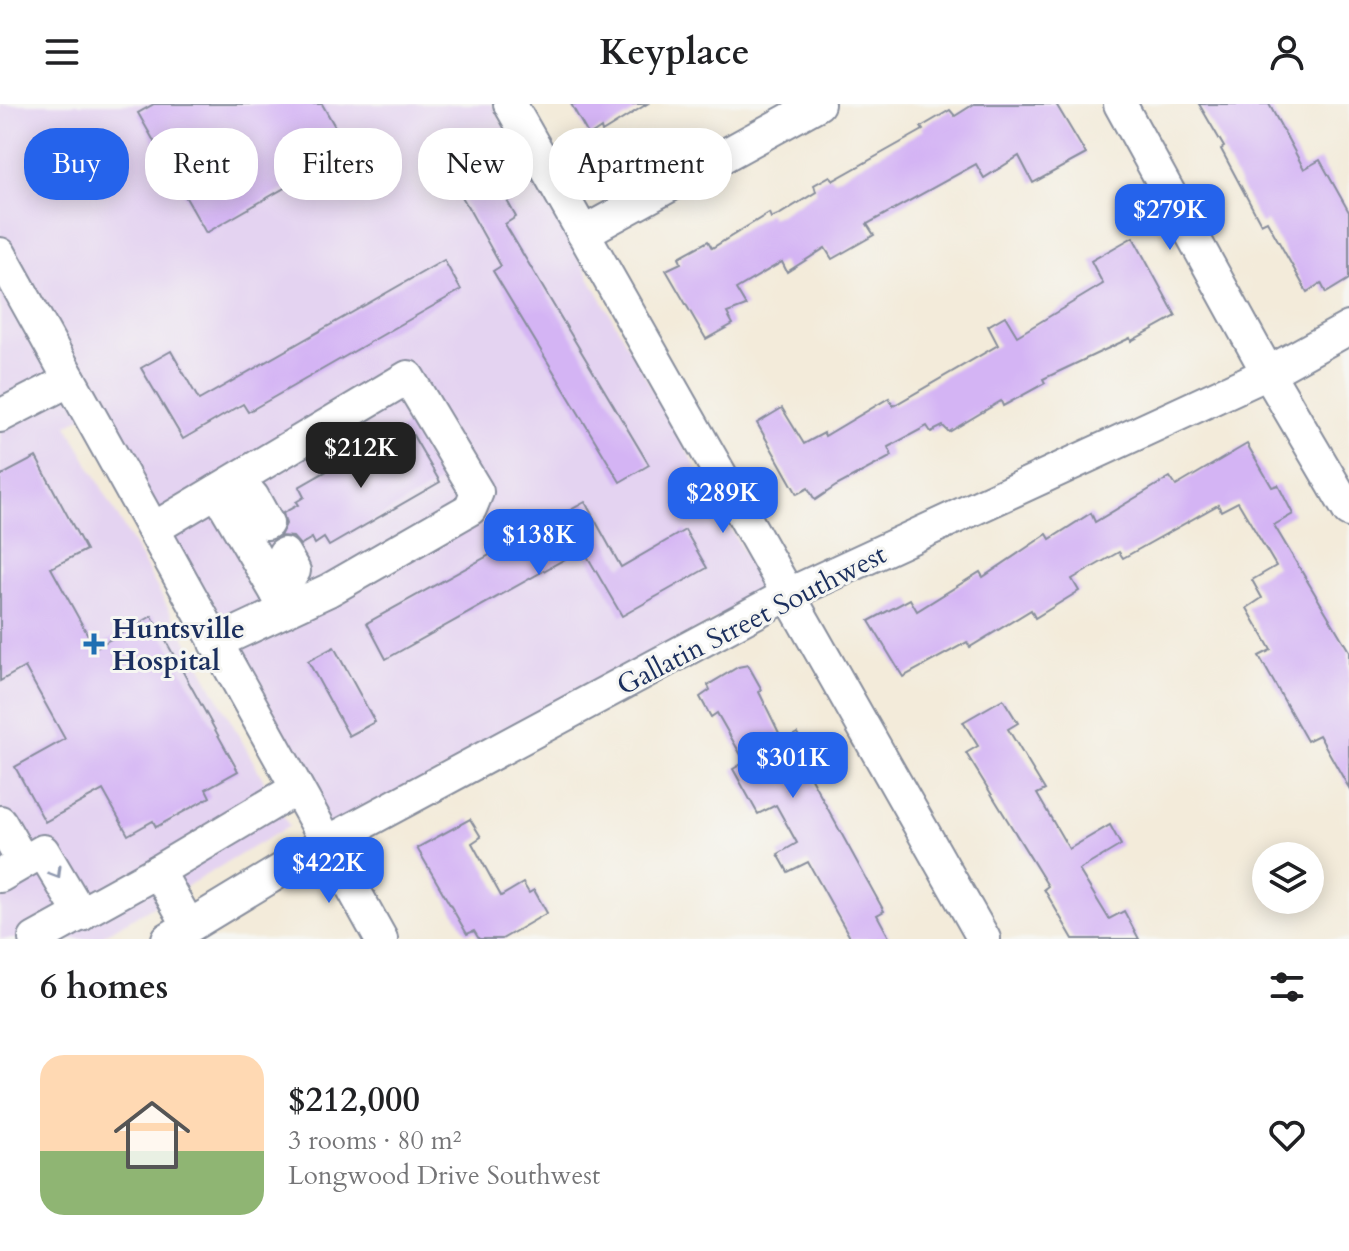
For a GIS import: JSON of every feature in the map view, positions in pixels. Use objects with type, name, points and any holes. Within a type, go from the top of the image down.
[{"type":"street","points":[[510,104],[984,939]]},
{"type":"street","points":[[583,233],[818,104]]},
{"type":"street","points":[[1120,104],[1268,373],[1349,511]]},
{"type":"street","points":[[5,277],[70,380],[381,939]]},
{"type":"street","name":"Gallatin Street Southwest","points":[[178,933],[326,843],[789,594],[1268,373],[1349,328]]},
{"type":"street","points":[[153,529],[220,497],[408,377],[477,492],[470,509],[329,590],[281,602],[215,643]]},
{"type":"street","points":[[0,416],[70,380]]},
{"type":"street","points":[[220,497],[252,496],[267,523]]},
{"type":"street","points":[[220,497],[281,602]]},
{"type":"street","points":[[281,602],[294,571],[284,554]]},
{"type":"street","points":[[35,939],[296,789]]},
{"type":"street","points":[[0,822],[11,869],[43,851],[81,915]]},
{"type":"street","points":[[158,871],[178,933]]},
{"type":"shaded area","points":[[0,104],[492,104],[505,128],[418,128],[418,200],[533,200],[533,177],[766,592],[330,832],[95,409],[67,425],[289,826],[97,939],[0,939]]},
{"type":"building","points":[[154,104],[322,104],[336,128],[274,128],[274,194],[206,233],[187,200],[258,200],[258,128],[146,128],[138,113]]},
{"type":"building","points":[[571,104],[647,104],[608,128],[584,128]]},
{"type":"building","points":[[974,104],[1056,104],[1086,154],[1033,183],[1019,156],[984,178],[976,164],[867,224],[874,235],[832,259],[825,248],[787,272],[782,262],[736,289],[746,306],[727,313],[733,324],[706,339],[666,270],[681,263],[679,257],[708,241],[712,248],[769,213],[771,218],[780,214],[816,192],[814,185],[830,176],[834,180],[923,130],[921,127],[950,110],[955,116]]},
{"type":"building","points":[[1199,104],[1269,104],[1304,169],[1320,160],[1349,212],[1349,279],[1326,293],[1321,283],[1307,292],[1267,221],[1261,224],[1221,149],[1224,147]]},
{"type":"building","points":[[464,200],[507,200],[516,217],[505,224],[649,465],[620,482],[493,271],[501,266]]},
{"type":"building","points":[[1133,237],[1176,316],[1131,341],[1130,338],[1043,379],[1045,383],[1003,406],[1001,401],[949,432],[943,426],[931,432],[927,426],[888,447],[892,456],[815,500],[808,488],[797,494],[757,423],[782,408],[804,444],[824,433],[825,436],[889,398],[893,406],[998,345],[988,326],[1005,316],[1017,336],[1103,284],[1091,261]]},
{"type":"building","points":[[444,260],[461,290],[248,412],[243,404],[183,439],[141,368],[171,351],[199,400]]},
{"type":"building","points":[[407,425],[440,482],[329,546],[324,538],[315,544],[312,538],[300,545],[293,537],[280,536],[286,524],[283,513],[298,505],[296,502],[304,497],[299,487]]},
{"type":"building","points":[[1247,444],[1272,487],[1278,485],[1293,514],[1274,525],[1349,651],[1349,788],[1319,735],[1307,741],[1259,656],[1271,650],[1247,608],[1262,598],[1252,580],[1276,566],[1238,502],[1221,511],[1218,505],[1123,558],[1119,552],[1072,579],[1079,591],[1035,618],[1031,610],[970,647],[967,642],[903,677],[869,621],[910,599],[917,611],[980,572],[983,577],[1047,534],[1050,539],[1091,513],[1095,522],[1170,477],[1176,486]]},
{"type":"building","points":[[36,457],[86,550],[51,568],[95,648],[152,616],[238,771],[206,789],[210,797],[156,827],[153,821],[128,835],[103,790],[45,822],[15,767],[65,739],[25,667],[0,681],[0,476]]},
{"type":"building","points":[[585,502],[621,567],[685,530],[707,568],[622,616],[583,549],[386,659],[367,623]]},
{"type":"building","points":[[334,647],[375,722],[349,736],[308,661]]},
{"type":"building","points":[[748,665],[783,741],[797,733],[816,767],[807,771],[884,911],[877,915],[890,939],[851,939],[808,862],[788,872],[778,854],[797,843],[776,805],[758,814],[733,769],[745,762],[717,713],[711,717],[700,697],[710,690],[708,685],[738,667]]},
{"type":"building","points":[[1003,699],[1018,723],[1008,729],[1045,790],[1037,794],[1069,849],[1110,825],[1121,845],[1079,870],[1109,919],[1124,911],[1139,939],[1073,939],[1044,889],[1048,886],[966,753],[978,746],[963,722]]},
{"type":"building","points":[[470,819],[481,837],[472,843],[501,896],[523,883],[529,893],[534,890],[547,913],[502,939],[479,939],[474,931],[467,934],[417,848]]},
{"type":"place","name":"Huntsville Hospital","points":[[94,644]]}]
